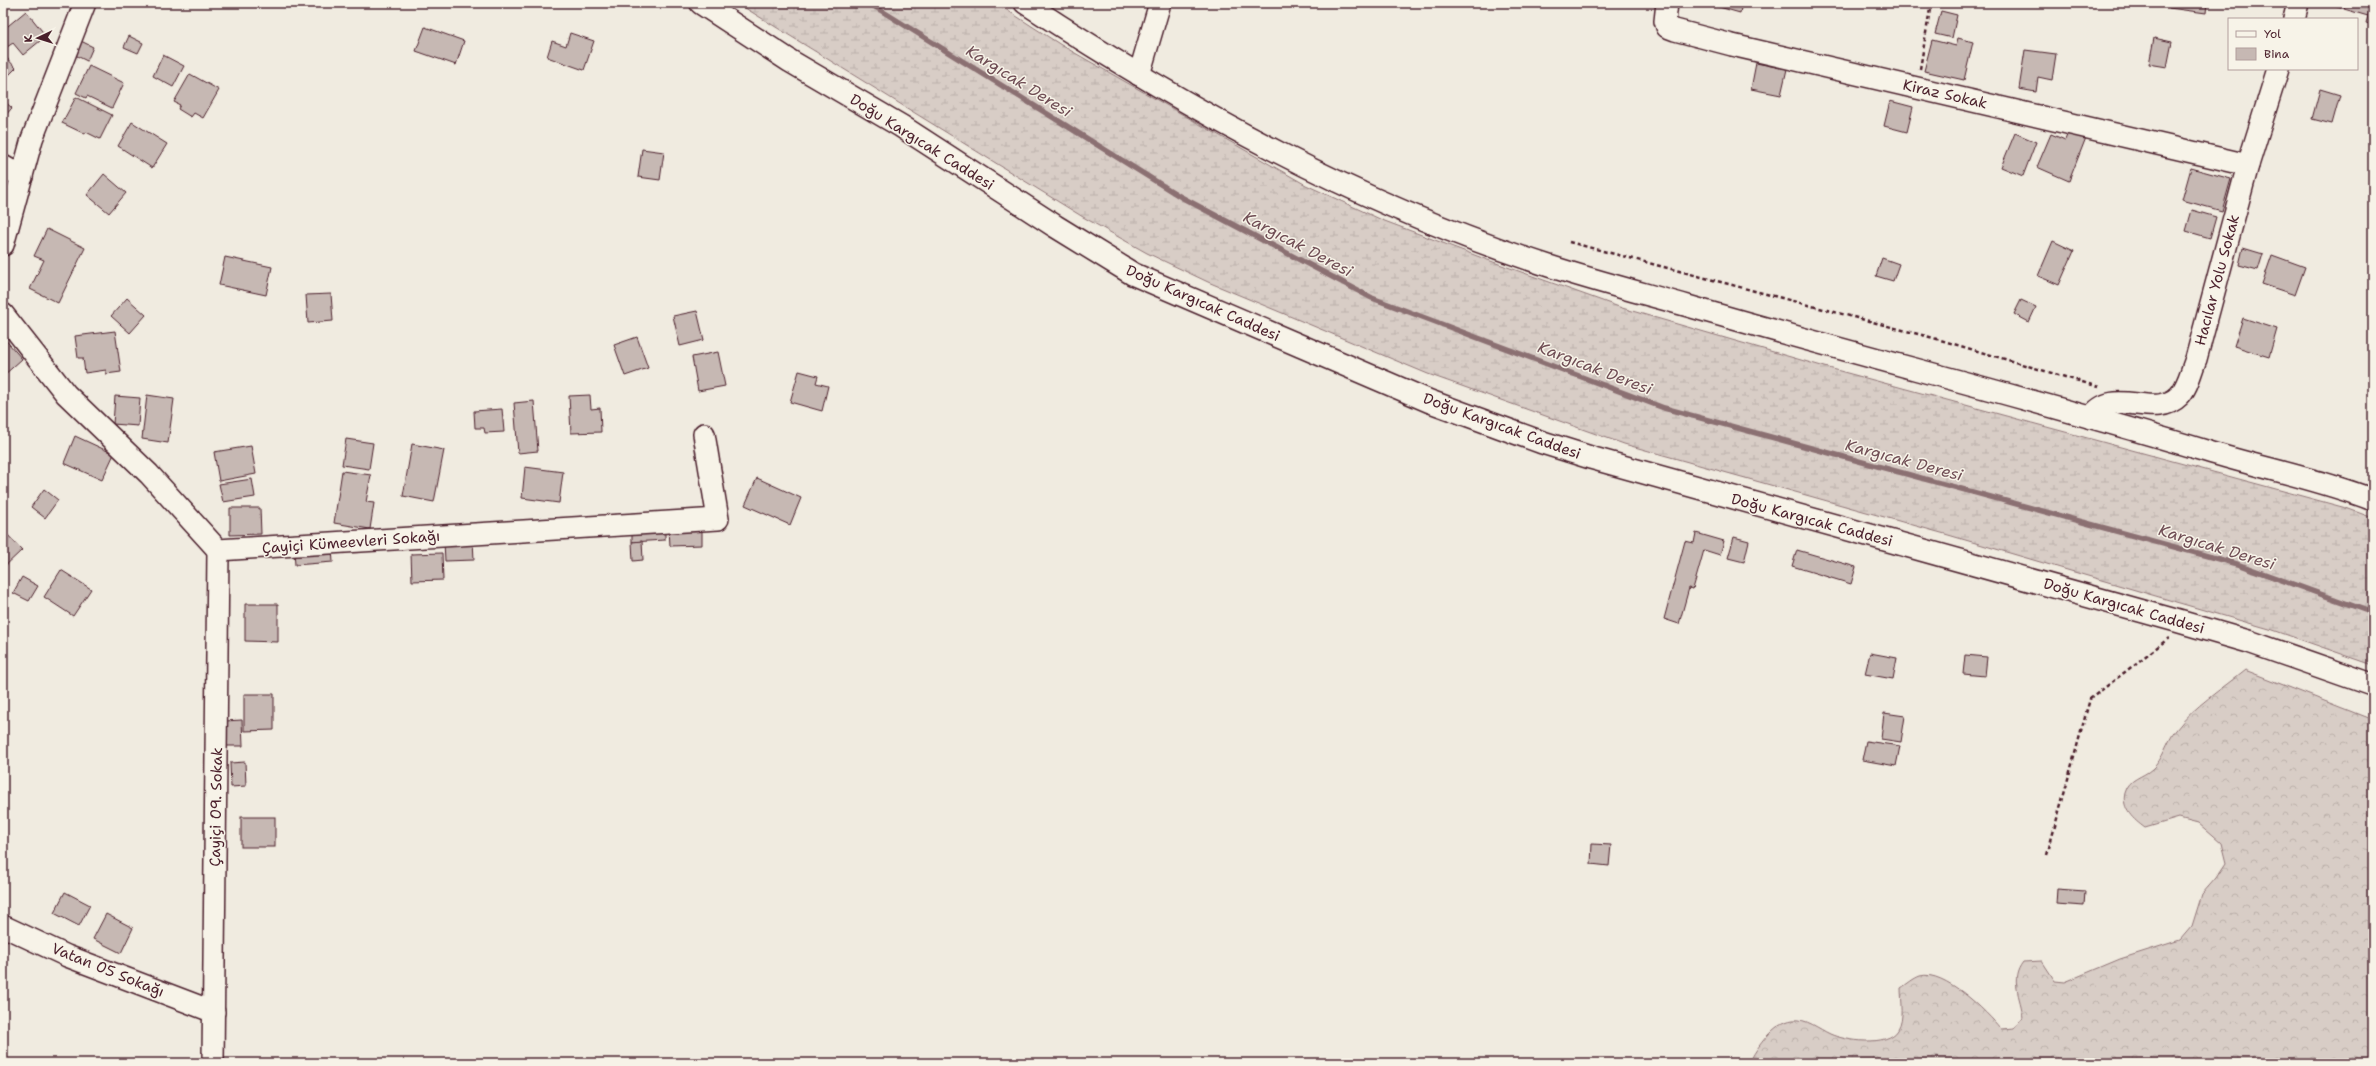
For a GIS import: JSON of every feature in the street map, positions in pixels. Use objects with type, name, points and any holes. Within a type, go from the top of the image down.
[{"type":"street","points":[[3,245],[32,139],[47,96],[85,3]]},
{"type":"street","name":"Doğu Kargıcak Caddesi","points":[[701,3],[790,61],[901,126],[1072,238],[1133,274],[1429,401],[1541,442],[1592,458],[2188,624],[2271,649],[2373,685]]},
{"type":"street","points":[[1025,3],[1139,75],[1236,132],[1307,168],[1498,248],[1551,267],[2309,479],[2373,500]]},
{"type":"street","points":[[1139,75],[1160,3]]},
{"type":"street","name":"Kiraz Sokak","points":[[1667,3],[1665,21],[1667,27],[1675,30],[1732,45],[2248,165]]},
{"type":"street","points":[[2294,18],[2298,3]]},
{"type":"street","name":"Hacılar Yolu Sokak","points":[[2091,418],[2096,410],[2109,403],[2161,405],[2179,396],[2184,390],[2196,359],[2248,165],[2278,70]]},
{"type":"street","points":[[3,166],[22,177]]},
{"type":"street","points":[[3,314],[70,399],[149,474],[218,550]]},
{"type":"street","name":"Çayiçi Kümeevleri Sokağı","points":[[218,550],[718,520],[704,434]]},
{"type":"street","name":"Çayiçi 09. Sokak","points":[[213,1063],[218,550]]},
{"type":"street","name":"Vatan 05 Sokağı","points":[[3,926],[67,956],[214,1012]]},
{"type":"path","points":[[1916,87],[1931,3]]},
{"type":"path","points":[[1569,242],[1937,339],[2101,388]]},
{"type":"path","points":[[2047,855],[2090,699],[2188,624]]},
{"type":"green space","points":[[737,3],[996,3],[1061,45],[1306,185],[1382,220],[1485,259],[1622,308],[1825,367],[2346,508],[2373,518],[2373,665],[2273,630],[1945,534],[1624,444],[1428,374],[1208,282],[1147,253],[1083,217]]},
{"type":"green space","points":[[2245,670],[2373,720],[2373,1063],[1749,1063],[1761,1043],[1773,1030],[1779,1025],[1793,1020],[1812,1024],[1830,1034],[1846,1039],[1876,1041],[1893,1035],[1898,1030],[1901,1020],[1901,988],[1920,976],[1930,976],[1941,979],[1952,985],[1976,1003],[2001,1029],[2014,1028],[2023,1017],[2016,982],[2019,969],[2023,962],[2042,961],[2055,981],[2065,982],[2120,959],[2180,940],[2192,926],[2202,894],[2216,878],[2226,863],[2221,843],[2198,823],[2179,818],[2145,828],[2129,814],[2124,799],[2125,793],[2133,781],[2156,765],[2173,734],[2183,721],[2200,705]]},
{"type":"building","points":[[1705,3],[1742,3],[1740,13]]},
{"type":"building","points":[[2170,3],[2207,3],[2206,13],[2169,8]]},
{"type":"building","points":[[2323,3],[2343,3],[2341,8]]},
{"type":"building","points":[[2346,3],[2372,3],[2368,16],[2344,9]]},
{"type":"building","points":[[2370,9],[2373,10],[2373,25],[2366,23]]},
{"type":"building","points":[[26,11],[46,36],[23,55],[13,43],[7,47],[3,42],[3,30]]},
{"type":"building","points":[[1941,11],[1957,15],[1952,38],[1935,34]]},
{"type":"building","points":[[425,27],[464,41],[456,65],[416,51]]},
{"type":"building","points":[[570,33],[594,41],[584,70],[547,57],[552,41],[566,46]]},
{"type":"building","points":[[129,36],[143,43],[138,53],[124,47]]},
{"type":"building","points":[[1958,38],[1973,42],[1964,80],[1924,71],[1932,40],[1956,46]]},
{"type":"building","points":[[2154,38],[2172,42],[2167,67],[2149,64]]},
{"type":"building","points":[[79,40],[93,47],[87,61],[73,54]]},
{"type":"building","points":[[2025,50],[2056,54],[2052,80],[2038,77],[2036,92],[2019,89]]},
{"type":"building","points":[[3,54],[16,68],[3,81]]},
{"type":"building","points":[[163,55],[184,66],[173,87],[153,76]]},
{"type":"building","points":[[1756,63],[1787,69],[1781,95],[1751,89]]},
{"type":"building","points":[[89,66],[124,83],[112,108],[87,96],[86,98],[76,93]]},
{"type":"building","points":[[190,74],[219,90],[203,118],[194,113],[191,117],[178,109],[180,105],[174,102]]},
{"type":"building","points":[[2320,89],[2340,95],[2332,124],[2312,119]]},
{"type":"building","points":[[76,97],[112,115],[100,139],[86,132],[85,134],[62,123]]},
{"type":"building","points":[[3,100],[12,108],[3,118]]},
{"type":"building","points":[[1890,101],[1913,107],[1907,132],[1884,126]]},
{"type":"building","points":[[132,122],[167,144],[152,168],[118,146]]},
{"type":"building","points":[[2070,128],[2087,135],[2069,181],[2037,167],[2051,134],[2065,140]]},
{"type":"building","points":[[2015,133],[2036,142],[2023,176],[2001,167]]},
{"type":"building","points":[[642,149],[664,152],[660,180],[638,177]]},
{"type":"building","points":[[2191,168],[2231,179],[2222,211],[2182,200]]},
{"type":"building","points":[[104,174],[126,193],[109,213],[87,195]]},
{"type":"building","points":[[2192,210],[2216,217],[2210,238],[2186,231]]},
{"type":"building","points":[[47,229],[85,248],[58,303],[30,289],[44,260],[34,256]]},
{"type":"building","points":[[2053,241],[2074,251],[2059,285],[2038,276]]},
{"type":"building","points":[[2243,248],[2263,254],[2258,270],[2239,265]]},
{"type":"building","points":[[2272,255],[2305,267],[2295,295],[2262,284]]},
{"type":"building","points":[[225,257],[272,267],[266,295],[219,285]]},
{"type":"building","points":[[1882,258],[1899,264],[1893,281],[1876,276]]},
{"type":"building","points":[[331,294],[333,321],[308,323],[306,295]]},
{"type":"building","points":[[127,298],[146,315],[130,333],[111,316]]},
{"type":"building","points":[[2021,300],[2036,307],[2029,322],[2014,314]]},
{"type":"building","points":[[697,311],[704,340],[680,346],[673,316]]},
{"type":"building","points":[[2243,318],[2277,329],[2269,357],[2234,346]]},
{"type":"building","points":[[115,331],[121,372],[106,374],[106,370],[85,373],[83,358],[78,358],[75,336]]},
{"type":"building","points":[[3,337],[22,359],[3,376]]},
{"type":"building","points":[[637,337],[648,368],[625,376],[614,345]]},
{"type":"building","points":[[718,352],[725,386],[698,391],[692,357]]},
{"type":"building","points":[[799,371],[818,376],[816,383],[828,386],[822,411],[790,402]]},
{"type":"building","points":[[147,395],[174,399],[168,443],[142,439]]},
{"type":"building","points":[[590,395],[591,409],[600,408],[601,432],[571,433],[569,396]]},
{"type":"building","points":[[115,396],[140,398],[138,426],[113,424]]},
{"type":"building","points":[[534,401],[538,451],[518,453],[514,403]]},
{"type":"building","points":[[502,409],[504,432],[485,433],[484,428],[475,428],[474,411]]},
{"type":"building","points":[[75,436],[114,454],[102,480],[64,463]]},
{"type":"building","points":[[346,439],[373,443],[369,469],[342,465]]},
{"type":"building","points":[[412,444],[444,450],[434,502],[403,496]]},
{"type":"building","points":[[251,446],[256,474],[219,481],[214,452]]},
{"type":"building","points":[[525,467],[563,472],[559,503],[522,498]]},
{"type":"building","points":[[342,471],[371,475],[366,502],[374,503],[370,529],[334,523]]},
{"type":"building","points":[[757,478],[801,498],[790,525],[745,505]]},
{"type":"building","points":[[252,479],[255,497],[223,502],[219,484]]},
{"type":"building","points":[[44,489],[58,500],[45,518],[31,507]]},
{"type":"building","points":[[230,508],[260,508],[261,534],[230,535]]},
{"type":"building","points":[[702,527],[702,545],[670,546],[669,529]]},
{"type":"building","points":[[665,528],[665,540],[632,542],[632,530]]},
{"type":"building","points":[[4,531],[22,550],[3,568],[3,532]]},
{"type":"building","points":[[1696,533],[1724,541],[1720,555],[1704,550],[1693,589],[1689,588],[1679,624],[1664,619],[1685,541],[1694,543]]},
{"type":"building","points":[[1734,537],[1749,541],[1744,562],[1728,558]]},
{"type":"building","points":[[473,540],[474,560],[445,561],[444,542]]},
{"type":"building","points":[[642,541],[643,560],[633,561],[632,542]]},
{"type":"building","points":[[332,549],[333,562],[295,565],[294,551]]},
{"type":"building","points":[[1797,550],[1856,567],[1851,584],[1792,566]]},
{"type":"building","points":[[442,553],[443,580],[412,581],[411,554]]},
{"type":"building","points":[[61,570],[91,589],[73,616],[44,597]]},
{"type":"building","points":[[22,577],[38,586],[29,601],[13,593]]},
{"type":"building","points":[[245,604],[278,604],[278,642],[245,641]]},
{"type":"building","points":[[1870,653],[1897,658],[1893,679],[1865,674]]},
{"type":"building","points":[[1965,655],[1987,657],[1985,676],[1963,674]]},
{"type":"building","points":[[244,694],[274,694],[274,730],[244,731]]},
{"type":"building","points":[[1884,713],[1905,716],[1901,742],[1881,739]]},
{"type":"building","points":[[242,720],[243,746],[226,746],[225,721]]},
{"type":"building","points":[[1866,741],[1900,746],[1896,766],[1862,760]]},
{"type":"building","points":[[245,762],[246,786],[231,787],[230,763]]},
{"type":"building","points":[[241,817],[275,817],[275,847],[241,847]]},
{"type":"building","points":[[1592,844],[1611,845],[1609,866],[1591,864]]},
{"type":"building","points":[[2057,889],[2085,891],[2084,906],[2056,904]]},
{"type":"building","points":[[65,892],[90,905],[79,926],[54,913]]},
{"type":"building","points":[[106,914],[133,928],[121,953],[93,939]]},
{"type":"waterway","name":"Kargıcak Deresi","points":[[869,3],[1181,197],[1372,298],[1664,408],[2237,564],[2373,613]]}]
